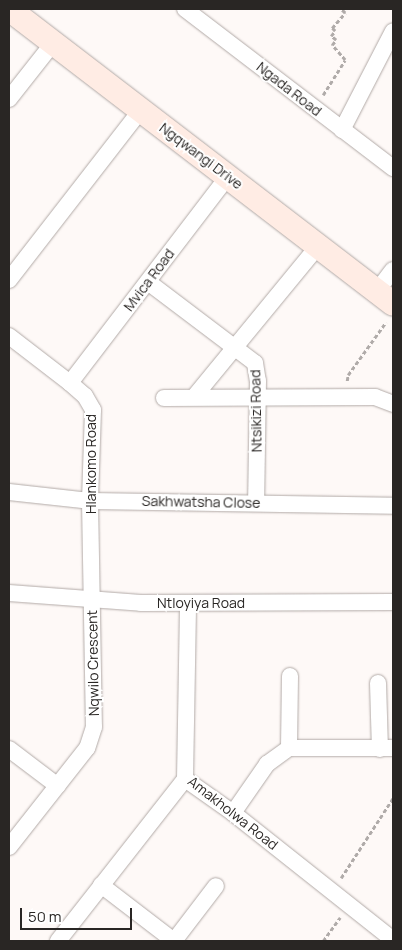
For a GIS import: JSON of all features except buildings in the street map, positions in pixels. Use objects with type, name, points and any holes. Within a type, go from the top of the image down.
[{"type":"street","name":"Ngqwangi Drive","points":[[9,9],[228,176],[387,303]]},
{"type":"street","name":"Ngada Road","points":[[185,9],[393,168]]},
{"type":"street","points":[[342,130],[393,31]]},
{"type":"street","points":[[9,99],[52,43]]},
{"type":"street","points":[[9,280],[140,110]]},
{"type":"street","name":"Mvica Road","points":[[70,383],[228,176]]},
{"type":"street","points":[[194,397],[318,246]]},
{"type":"street","points":[[387,303],[393,270]]},
{"type":"street","name":"Ntsikizi Road","points":[[148,282],[254,363],[258,396],[256,503]]},
{"type":"street","name":"Hlankomo Road","points":[[9,336],[85,396],[93,410],[90,501],[93,600]]},
{"type":"street","points":[[164,398],[346,396],[375,397],[393,404]]},
{"type":"street","name":"Sakhwatsha Close","points":[[9,492],[90,501],[393,506]]},
{"type":"street","name":"Ntloyiya Road","points":[[9,593],[93,600],[188,603],[393,602]]},
{"type":"street","name":"Nqwilo Crescent","points":[[9,847],[87,748],[94,727],[93,600]]},
{"type":"street","name":"Amakholwa Road","points":[[188,603],[185,779],[233,813],[393,940]]},
{"type":"street","points":[[289,748],[290,676]]},
{"type":"street","points":[[233,813],[267,764],[289,748],[386,749],[378,683]]},
{"type":"street","points":[[9,749],[58,786]]},
{"type":"street","points":[[58,941],[185,779]]},
{"type":"street","points":[[101,885],[174,941],[216,886]]},
{"type":"path","points":[[314,108],[345,60],[332,45],[336,40],[331,36],[335,31],[332,28],[345,13],[340,9]]},
{"type":"path","points":[[346,396],[348,375],[387,303]]},
{"type":"path","points":[[323,941],[342,916],[332,891],[393,798]]}]
